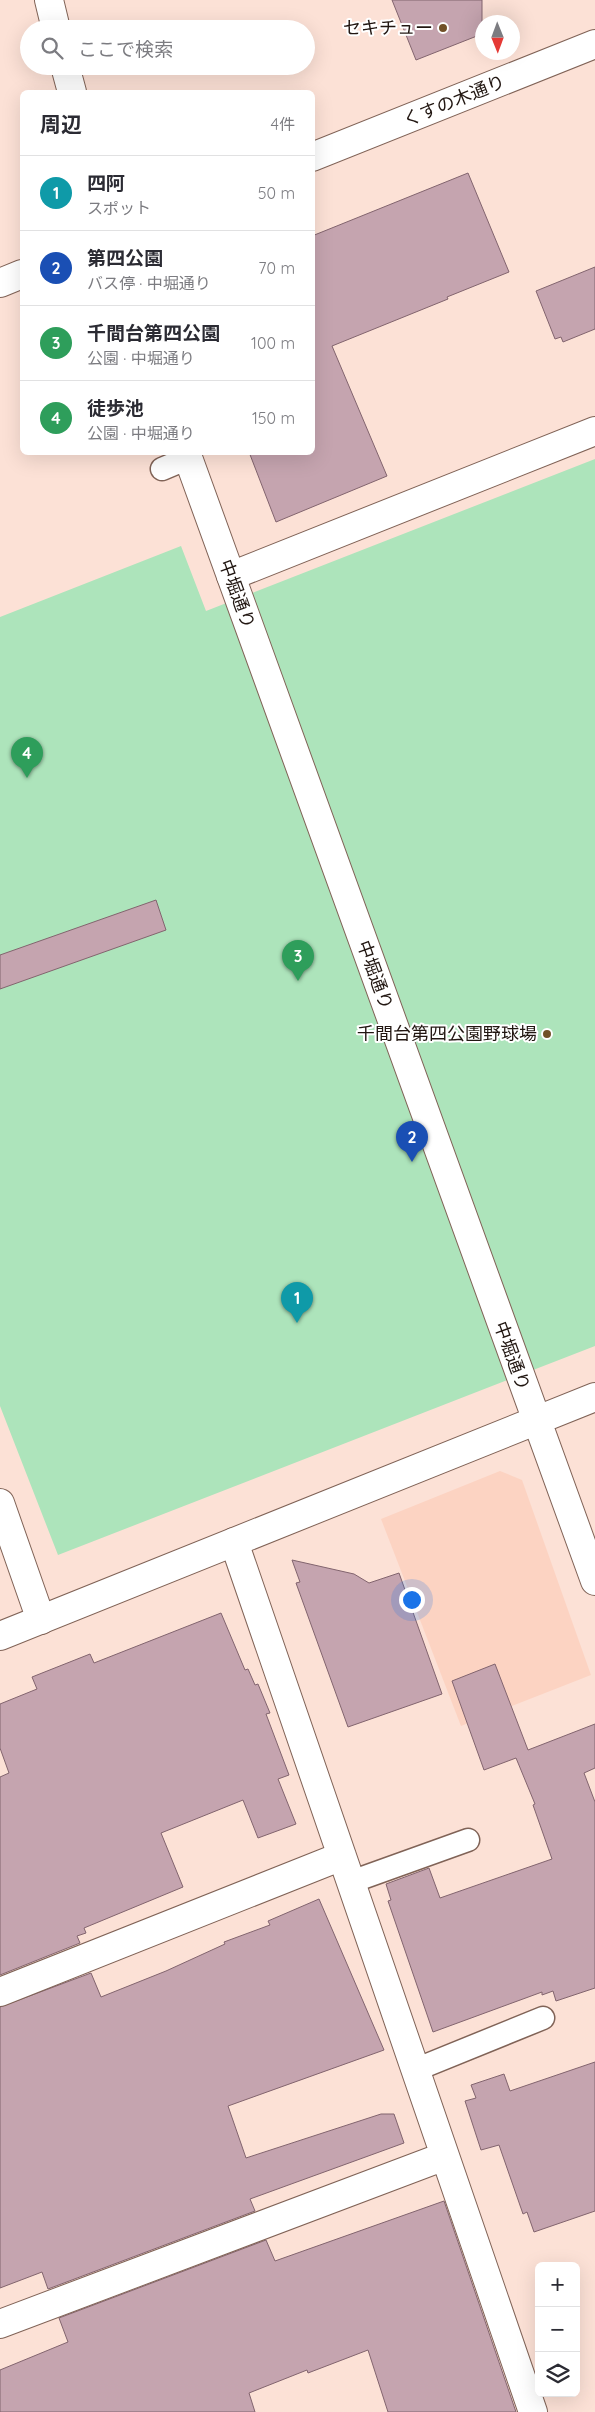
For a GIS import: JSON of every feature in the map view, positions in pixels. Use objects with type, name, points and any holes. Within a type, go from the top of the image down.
[{"type":"street","points":[[49,0],[54,20]]},
{"type":"street","name":"くすの木通り","points":[[315,156],[595,44]]},
{"type":"street","points":[[67,75],[71,90]]},
{"type":"street","points":[[0,282],[20,275]]},
{"type":"street","points":[[231,576],[595,431]]},
{"type":"street","name":"中堀通り","points":[[187,455],[595,1581]]},
{"type":"street","points":[[0,1636],[595,1397]]},
{"type":"street","points":[[0,1503],[41,1620]]},
{"type":"street","points":[[234,1542],[533,2412]]},
{"type":"street","points":[[0,1992],[342,1856]]},
{"type":"street","points":[[0,2324],[445,2156]]},
{"type":"lane","points":[[162,468],[187,455]]},
{"type":"lane","points":[[351,1882],[468,1840]]},
{"type":"lane","points":[[415,2070],[543,2018]]},
{"type":"shaded area","points":[[500,1471],[522,1480],[591,1675],[461,1726],[381,1519]]},
{"type":"green space","points":[[595,459],[595,1346],[58,1555],[0,1406],[0,617],[181,546],[206,611]]},
{"type":"building","name":"セキチュー","points":[[392,0],[482,0],[482,15],[475,15],[475,37],[416,60]]},
{"type":"building","points":[[468,173],[509,272],[332,346],[387,476],[276,522],[250,455],[315,455],[315,235]]},
{"type":"building","points":[[595,267],[595,329],[563,342],[561,337],[555,339],[536,291]]},
{"type":"building","points":[[156,900],[166,930],[0,989],[0,955]]},
{"type":"building","points":[[292,1560],[354,1574],[369,1583],[399,1573],[442,1694],[348,1727],[296,1583],[300,1582]]},
{"type":"building","points":[[221,1613],[245,1670],[248,1669],[255,1685],[258,1684],[270,1713],[266,1714],[289,1775],[278,1779],[296,1824],[258,1838],[243,1800],[161,1833],[183,1887],[84,1928],[86,1933],[77,1936],[80,1943],[0,1975],[0,1777],[9,1773],[0,1748],[0,1704],[37,1689],[32,1677],[90,1654],[94,1663]]},
{"type":"building","points":[[495,1664],[528,1750],[595,1724],[595,1768],[584,1773],[595,1802],[595,1988],[556,2001],[553,1991],[542,1995],[542,1992],[433,2032],[388,1901],[391,1900],[386,1884],[429,1868],[440,1898],[552,1859],[533,1805],[535,1804],[516,1758],[484,1770],[452,1681]]},
{"type":"building","points":[[319,1899],[384,2050],[228,2106],[246,2158],[381,2114],[394,2114],[404,2143],[250,2199],[255,2211],[48,2289],[42,2272],[0,2288],[0,2007],[91,1973],[101,1997],[166,1971],[225,1944],[224,1942],[270,1925],[268,1921]]},
{"type":"building","points":[[595,2062],[595,2211],[534,2232],[527,2212],[523,2214],[499,2145],[481,2150],[465,2101],[476,2098],[471,2085],[504,2074],[510,2091]]},
{"type":"building","points":[[444,2201],[516,2412],[388,2412],[368,2350],[308,2373],[307,2370],[249,2393],[255,2412],[0,2412],[0,2370],[68,2342],[59,2318],[266,2240],[275,2261]]},
{"type":"place","name":"セキチュー","points":[[443,28]]},
{"type":"place","name":"徒歩池","points":[[27,778]]},
{"type":"place","name":"千間台第四公園","points":[[298,981]]},
{"type":"place","name":"千間台第四公園野球場","points":[[547,1034]]},
{"type":"place","name":"第四公園","points":[[412,1162]]},
{"type":"place","name":"四阿","points":[[297,1323]]}]
